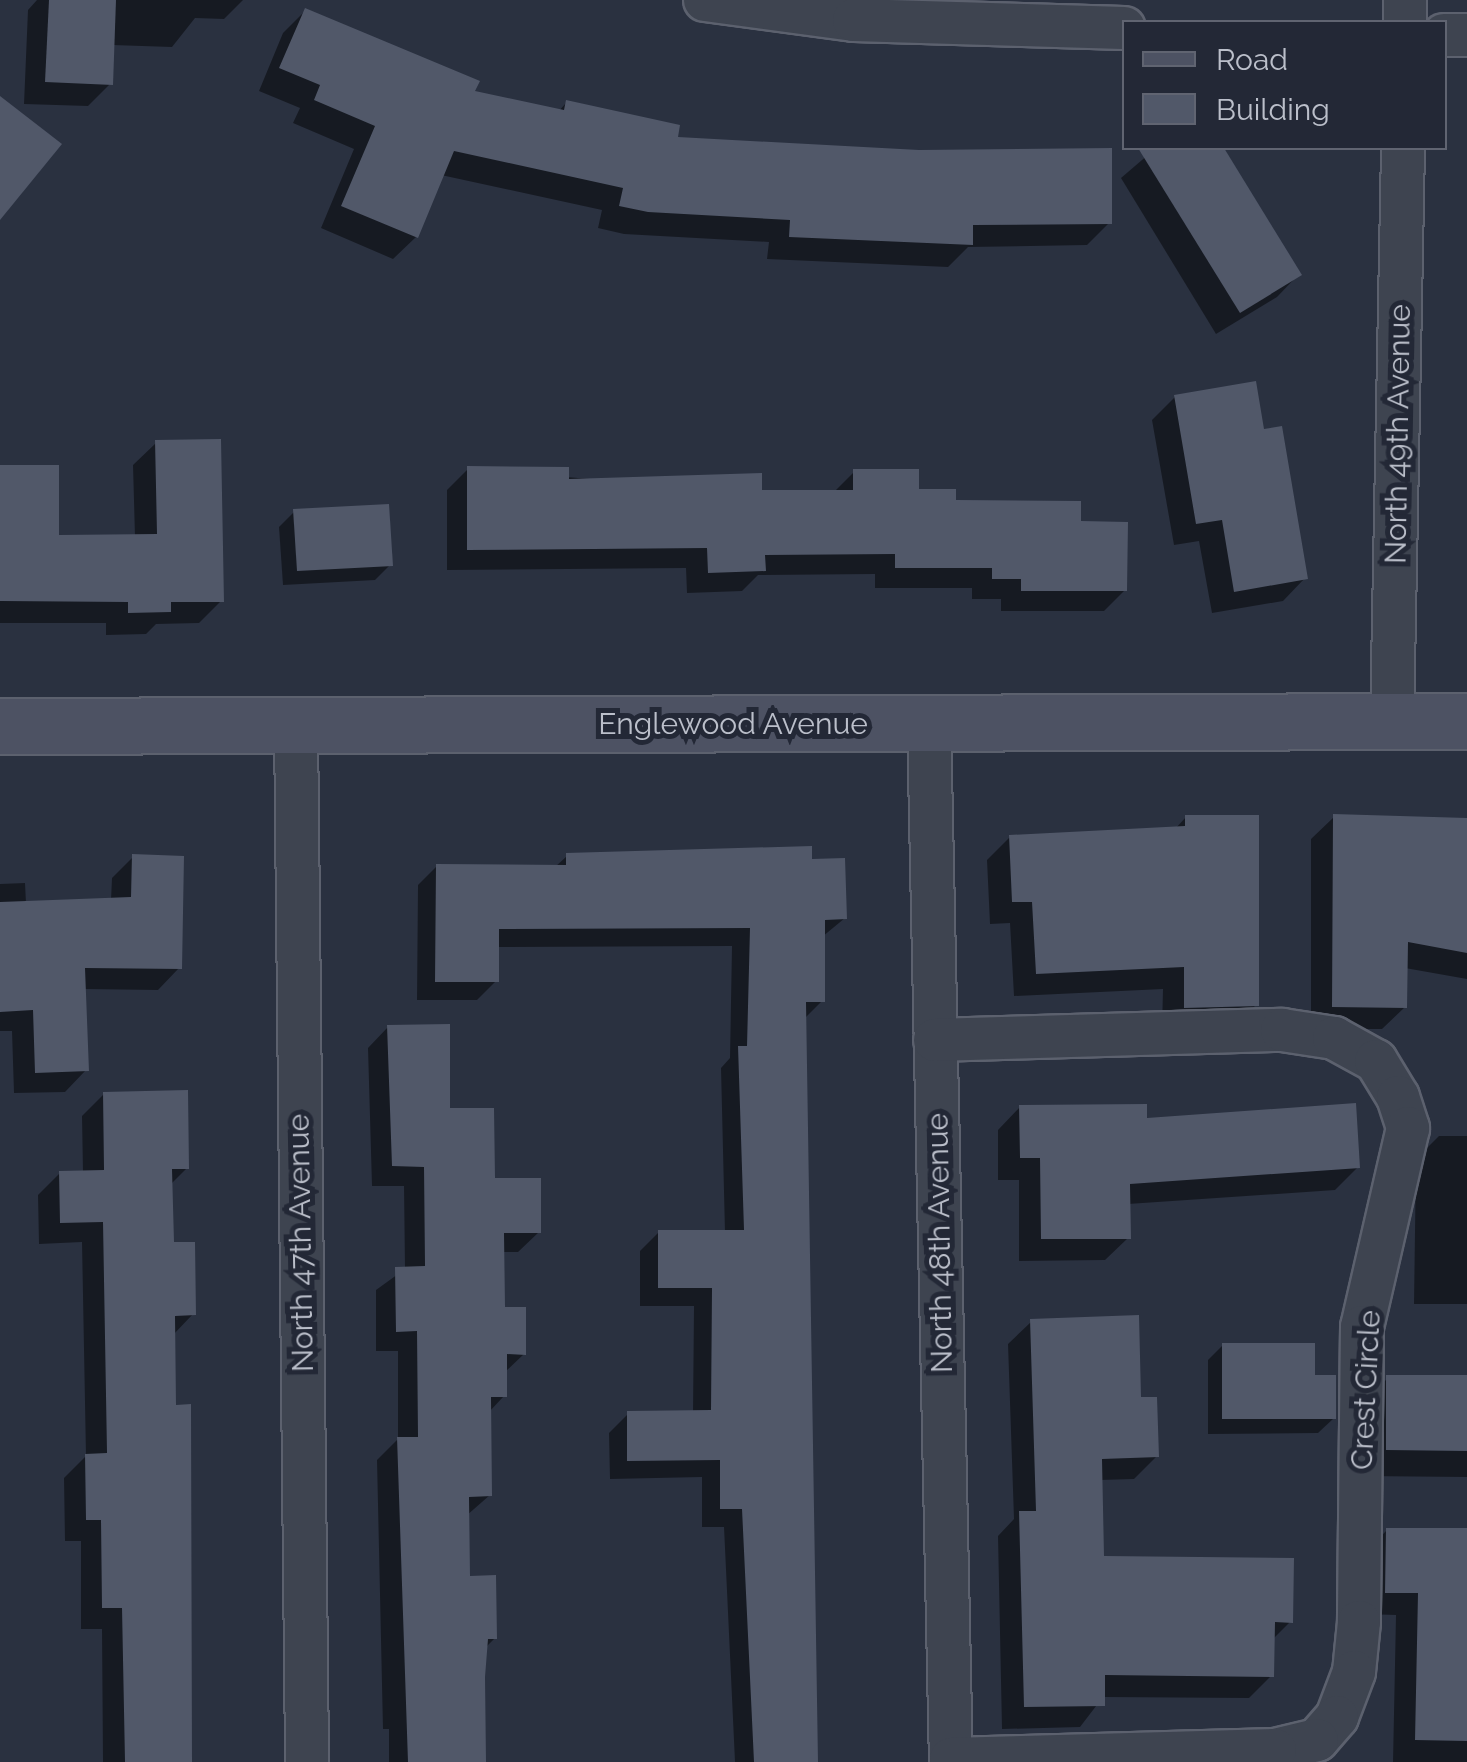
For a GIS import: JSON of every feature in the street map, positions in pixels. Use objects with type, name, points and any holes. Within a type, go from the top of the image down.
[{"type":"street","points":[[705,0],[854,20],[1122,28]]},
{"type":"street","name":"North 49th Avenue","points":[[1392,721],[1403,150]]},
{"type":"street","name":"Englewood Avenue","points":[[0,726],[1467,721]]},
{"type":"street","name":"North 48th Avenue","points":[[929,723],[950,1760]]},
{"type":"street","name":"North 47th Avenue","points":[[296,724],[306,1762]]},
{"type":"street","name":"Crest Circle","points":[[935,1040],[1282,1030],[1334,1038],[1376,1061],[1408,1128],[1362,1327],[1359,1622],[1354,1672],[1337,1717],[1317,1740],[1275,1750],[950,1760]]},
{"type":"building","points":[[49,0],[116,0],[113,85],[45,82]]},
{"type":"building","points":[[305,8],[480,81],[475,91],[564,110],[566,100],[680,125],[678,137],[919,150],[1112,148],[1112,224],[973,225],[973,245],[789,237],[790,220],[648,212],[619,206],[623,188],[454,151],[418,238],[341,206],[375,126],[314,100],[320,85],[279,68]]},
{"type":"building","points":[[0,96],[62,144],[0,220]]},
{"type":"building","points":[[1139,150],[1225,150],[1302,275],[1240,313]]},
{"type":"building","points":[[1256,381],[1264,429],[1282,426],[1308,579],[1234,592],[1222,520],[1196,524],[1174,395]]},
{"type":"building","points":[[221,439],[224,602],[171,602],[171,612],[128,613],[128,602],[0,601],[0,465],[59,465],[59,535],[157,534],[155,440]]},
{"type":"building","points":[[467,466],[569,467],[569,479],[762,473],[762,490],[853,490],[853,469],[919,469],[919,489],[956,489],[956,500],[1081,501],[1081,521],[1128,522],[1127,591],[1021,591],[1021,579],[992,579],[992,568],[895,568],[895,554],[765,555],[766,571],[708,573],[707,548],[467,550]]},
{"type":"building","points":[[389,504],[393,566],[297,571],[293,509]]},
{"type":"building","points":[[1333,814],[1467,818],[1467,953],[1408,942],[1407,1008],[1332,1007]]},
{"type":"building","points":[[1185,815],[1259,815],[1259,1006],[1184,1008],[1184,967],[1036,974],[1032,902],[1012,902],[1009,835],[1185,826]]},
{"type":"building","points":[[812,846],[812,859],[845,858],[847,919],[825,920],[825,1002],[806,1002],[818,1762],[754,1762],[742,1509],[720,1509],[720,1460],[627,1461],[627,1411],[711,1410],[712,1288],[658,1288],[658,1230],[744,1230],[738,1046],[747,1046],[750,928],[499,929],[499,982],[435,982],[436,864],[566,865],[566,853]]},
{"type":"building","points":[[132,854],[184,856],[182,969],[85,968],[89,1071],[35,1073],[33,1010],[0,1012],[0,902],[131,897]]},
{"type":"building","points":[[450,1024],[450,1108],[494,1108],[495,1178],[541,1178],[541,1233],[504,1233],[505,1307],[526,1307],[526,1355],[507,1354],[507,1397],[491,1397],[492,1496],[469,1497],[470,1576],[496,1575],[497,1639],[488,1639],[485,1677],[486,1762],[408,1762],[397,1437],[418,1437],[417,1331],[396,1332],[395,1267],[425,1266],[424,1167],[392,1166],[387,1025]]},
{"type":"building","points":[[188,1090],[189,1169],[172,1169],[174,1242],[195,1242],[196,1315],[175,1316],[176,1405],[191,1404],[192,1762],[125,1762],[122,1608],[102,1608],[101,1520],[86,1520],[85,1454],[107,1453],[103,1222],[60,1223],[59,1171],[104,1170],[103,1092]]},
{"type":"building","points":[[1356,1103],[1360,1168],[1130,1184],[1131,1239],[1041,1239],[1040,1158],[1020,1158],[1019,1105],[1147,1104],[1147,1118]]},
{"type":"building","points":[[1139,1315],[1141,1397],[1157,1397],[1159,1457],[1102,1459],[1104,1556],[1294,1558],[1293,1623],[1275,1622],[1274,1677],[1105,1675],[1105,1706],[1024,1707],[1019,1511],[1036,1511],[1030,1319]]},
{"type":"building","points":[[1222,1343],[1315,1343],[1315,1375],[1336,1375],[1336,1419],[1222,1419]]},
{"type":"building","points":[[1386,1375],[1467,1375],[1467,1451],[1386,1450]]},
{"type":"building","points":[[1386,1528],[1467,1528],[1467,1741],[1415,1740],[1418,1593],[1385,1593]]}]
